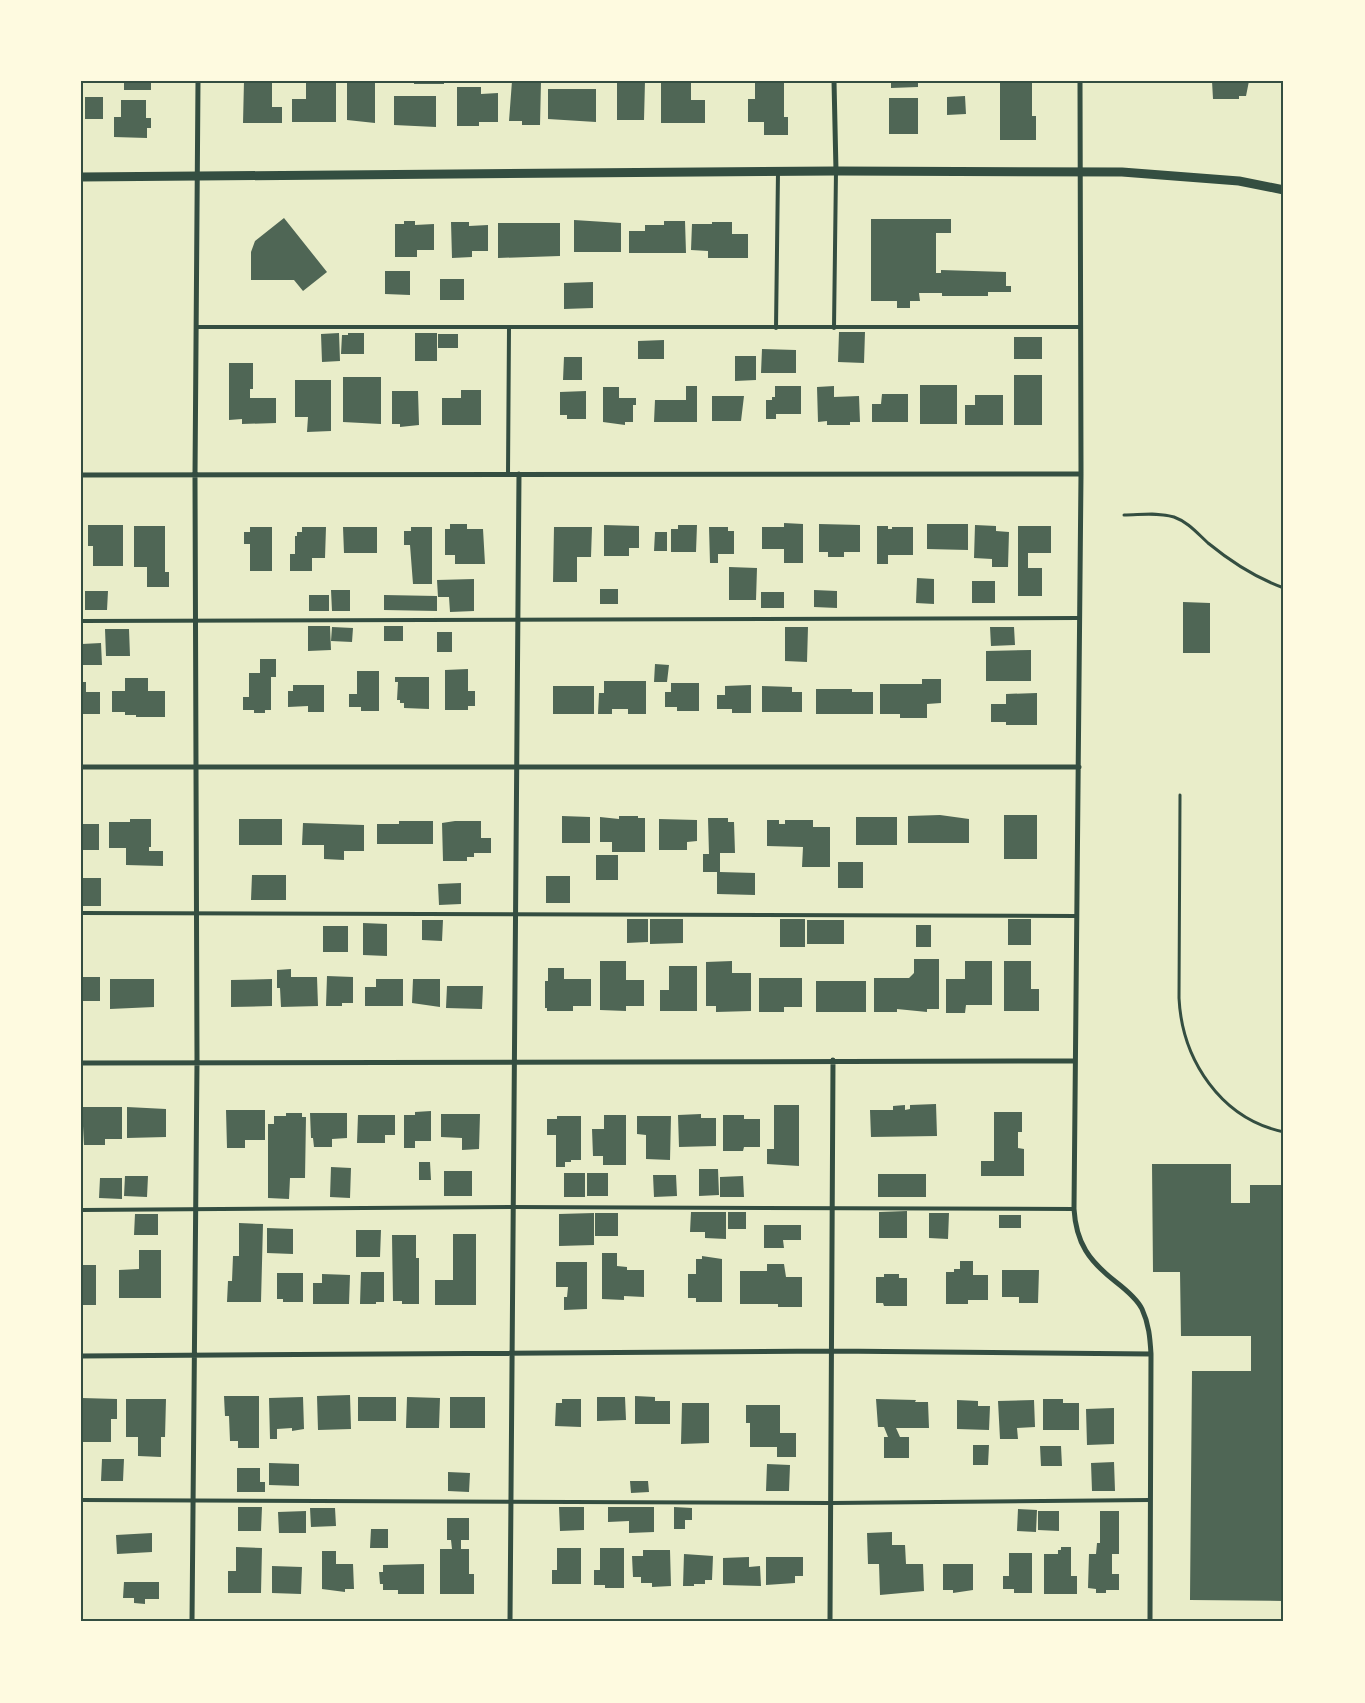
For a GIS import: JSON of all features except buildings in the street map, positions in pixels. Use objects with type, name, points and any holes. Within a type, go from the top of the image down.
[{"type":"street","points":[[192,1622],[195,1501],[197,1062],[195,476],[198,81]]},
{"type":"street","points":[[834,81],[836,171]]},
{"type":"street","points":[[1080,81],[1082,172],[1081,474],[1074,1209],[1075,1229],[1085,1250],[1100,1269],[1126,1290],[1142,1308],[1149,1327],[1151,1354],[1150,1622]]},
{"type":"street","points":[[81,177],[836,171],[1122,172],[1238,181],[1284,190]]},
{"type":"street","points":[[510,1622],[513,915],[518,767],[517,620],[519,474]]},
{"type":"street","points":[[81,475],[1081,474]]},
{"type":"street","points":[[81,767],[1079,767]]},
{"type":"street","points":[[830,1622],[833,1060]]},
{"type":"street","points":[[81,1063],[1075,1061]]},
{"type":"street","points":[[81,1356],[512,1355],[832,1351],[1151,1354]]},
{"type":"lane","points":[[834,328],[836,171]]},
{"type":"lane","points":[[776,328],[778,172]]},
{"type":"lane","points":[[197,327],[1081,327]]},
{"type":"lane","points":[[508,474],[509,328]]},
{"type":"lane","points":[[81,621],[1079,618]]},
{"type":"lane","points":[[81,913],[1076,916]]},
{"type":"lane","points":[[81,1210],[196,1208],[1074,1209]]},
{"type":"lane","points":[[81,1500],[831,1503],[1150,1500]]},
{"type":"path","points":[[1124,515],[1174,517],[1189,525],[1208,543],[1240,567],[1284,588]]},
{"type":"path","points":[[1180,795],[1179,998],[1180,1019],[1186,1045],[1197,1069],[1231,1107],[1272,1130],[1284,1132]]}]
